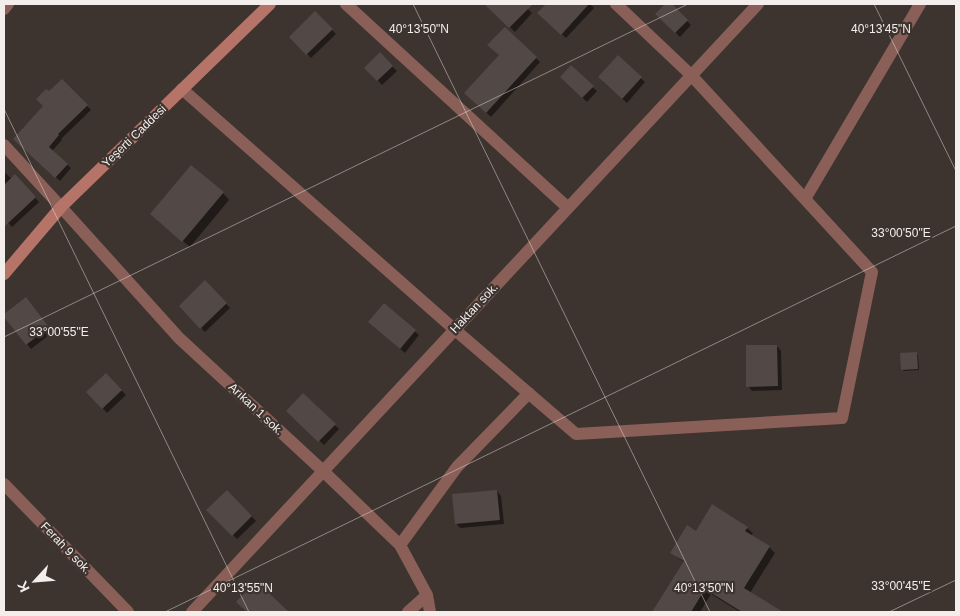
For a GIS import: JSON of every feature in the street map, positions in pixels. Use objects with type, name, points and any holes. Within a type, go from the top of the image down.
[{"type":"street","points":[[4,9],[8,4]]},
{"type":"street","name":"Yeşerti Caddesi","points":[[4,274],[62,207],[269,4]]},
{"type":"street","points":[[346,4],[567,207]]},
{"type":"street","points":[[182,89],[576,434],[842,418],[872,272],[691,75],[616,4]]},
{"type":"street","name":"Haktan sok.","points":[[192,612],[758,4]]},
{"type":"street","points":[[805,199],[920,4]]},
{"type":"street","name":"Arıkan 1 sok.","points":[[4,145],[179,338],[323,470],[400,545],[427,595],[430,612]]},
{"type":"street","points":[[400,545],[458,467],[529,394]]},
{"type":"street","name":"Ferah 9 sok.","points":[[4,484],[128,612]]},
{"type":"street","points":[[408,612],[427,595]]},
{"type":"building","points":[[484,4],[533,4],[509,28]]},
{"type":"building","points":[[546,4],[589,4],[561,35],[537,13]]},
{"type":"building","points":[[665,4],[672,4],[688,20],[675,33],[655,14]]},
{"type":"building","points":[[315,11],[333,29],[306,55],[289,37]]},
{"type":"building","points":[[505,27],[537,57],[486,113],[464,93],[499,55],[487,45]]},
{"type":"building","points":[[380,52],[393,66],[377,81],[364,68]]},
{"type":"building","points":[[618,55],[642,77],[622,99],[598,77]]},
{"type":"building","points":[[571,65],[594,86],[582,98],[560,77]]},
{"type":"building","points":[[62,79],[88,105],[58,134],[49,147],[68,164],[55,178],[13,139],[43,106],[36,99],[46,89],[49,91]]},
{"type":"building","points":[[191,165],[224,192],[182,242],[150,214]]},
{"type":"building","points":[[15,174],[36,197],[4,227],[4,185]]},
{"type":"building","points":[[205,280],[227,303],[200,329],[179,306]]},
{"type":"building","points":[[26,297],[49,327],[26,345],[4,317],[4,314]]},
{"type":"building","points":[[384,303],[416,330],[400,349],[368,322]]},
{"type":"building","points":[[746,345],[777,345],[778,386],[746,387]]},
{"type":"building","points":[[917,352],[918,369],[901,370],[900,353]]},
{"type":"building","points":[[106,373],[122,390],[102,409],[86,392]]},
{"type":"building","points":[[303,393],[336,424],[318,442],[286,411]]},
{"type":"building","points":[[227,490],[252,516],[232,536],[206,510]]},
{"type":"building","points":[[497,490],[500,520],[455,524],[452,494]]},
{"type":"building","points":[[712,504],[748,527],[745,531],[770,546],[744,588],[783,612],[742,612],[705,589],[691,612],[652,612],[684,561],[670,553],[687,525],[696,531]]},
{"type":"building","points":[[256,581],[289,612],[247,612],[236,602]]}]
